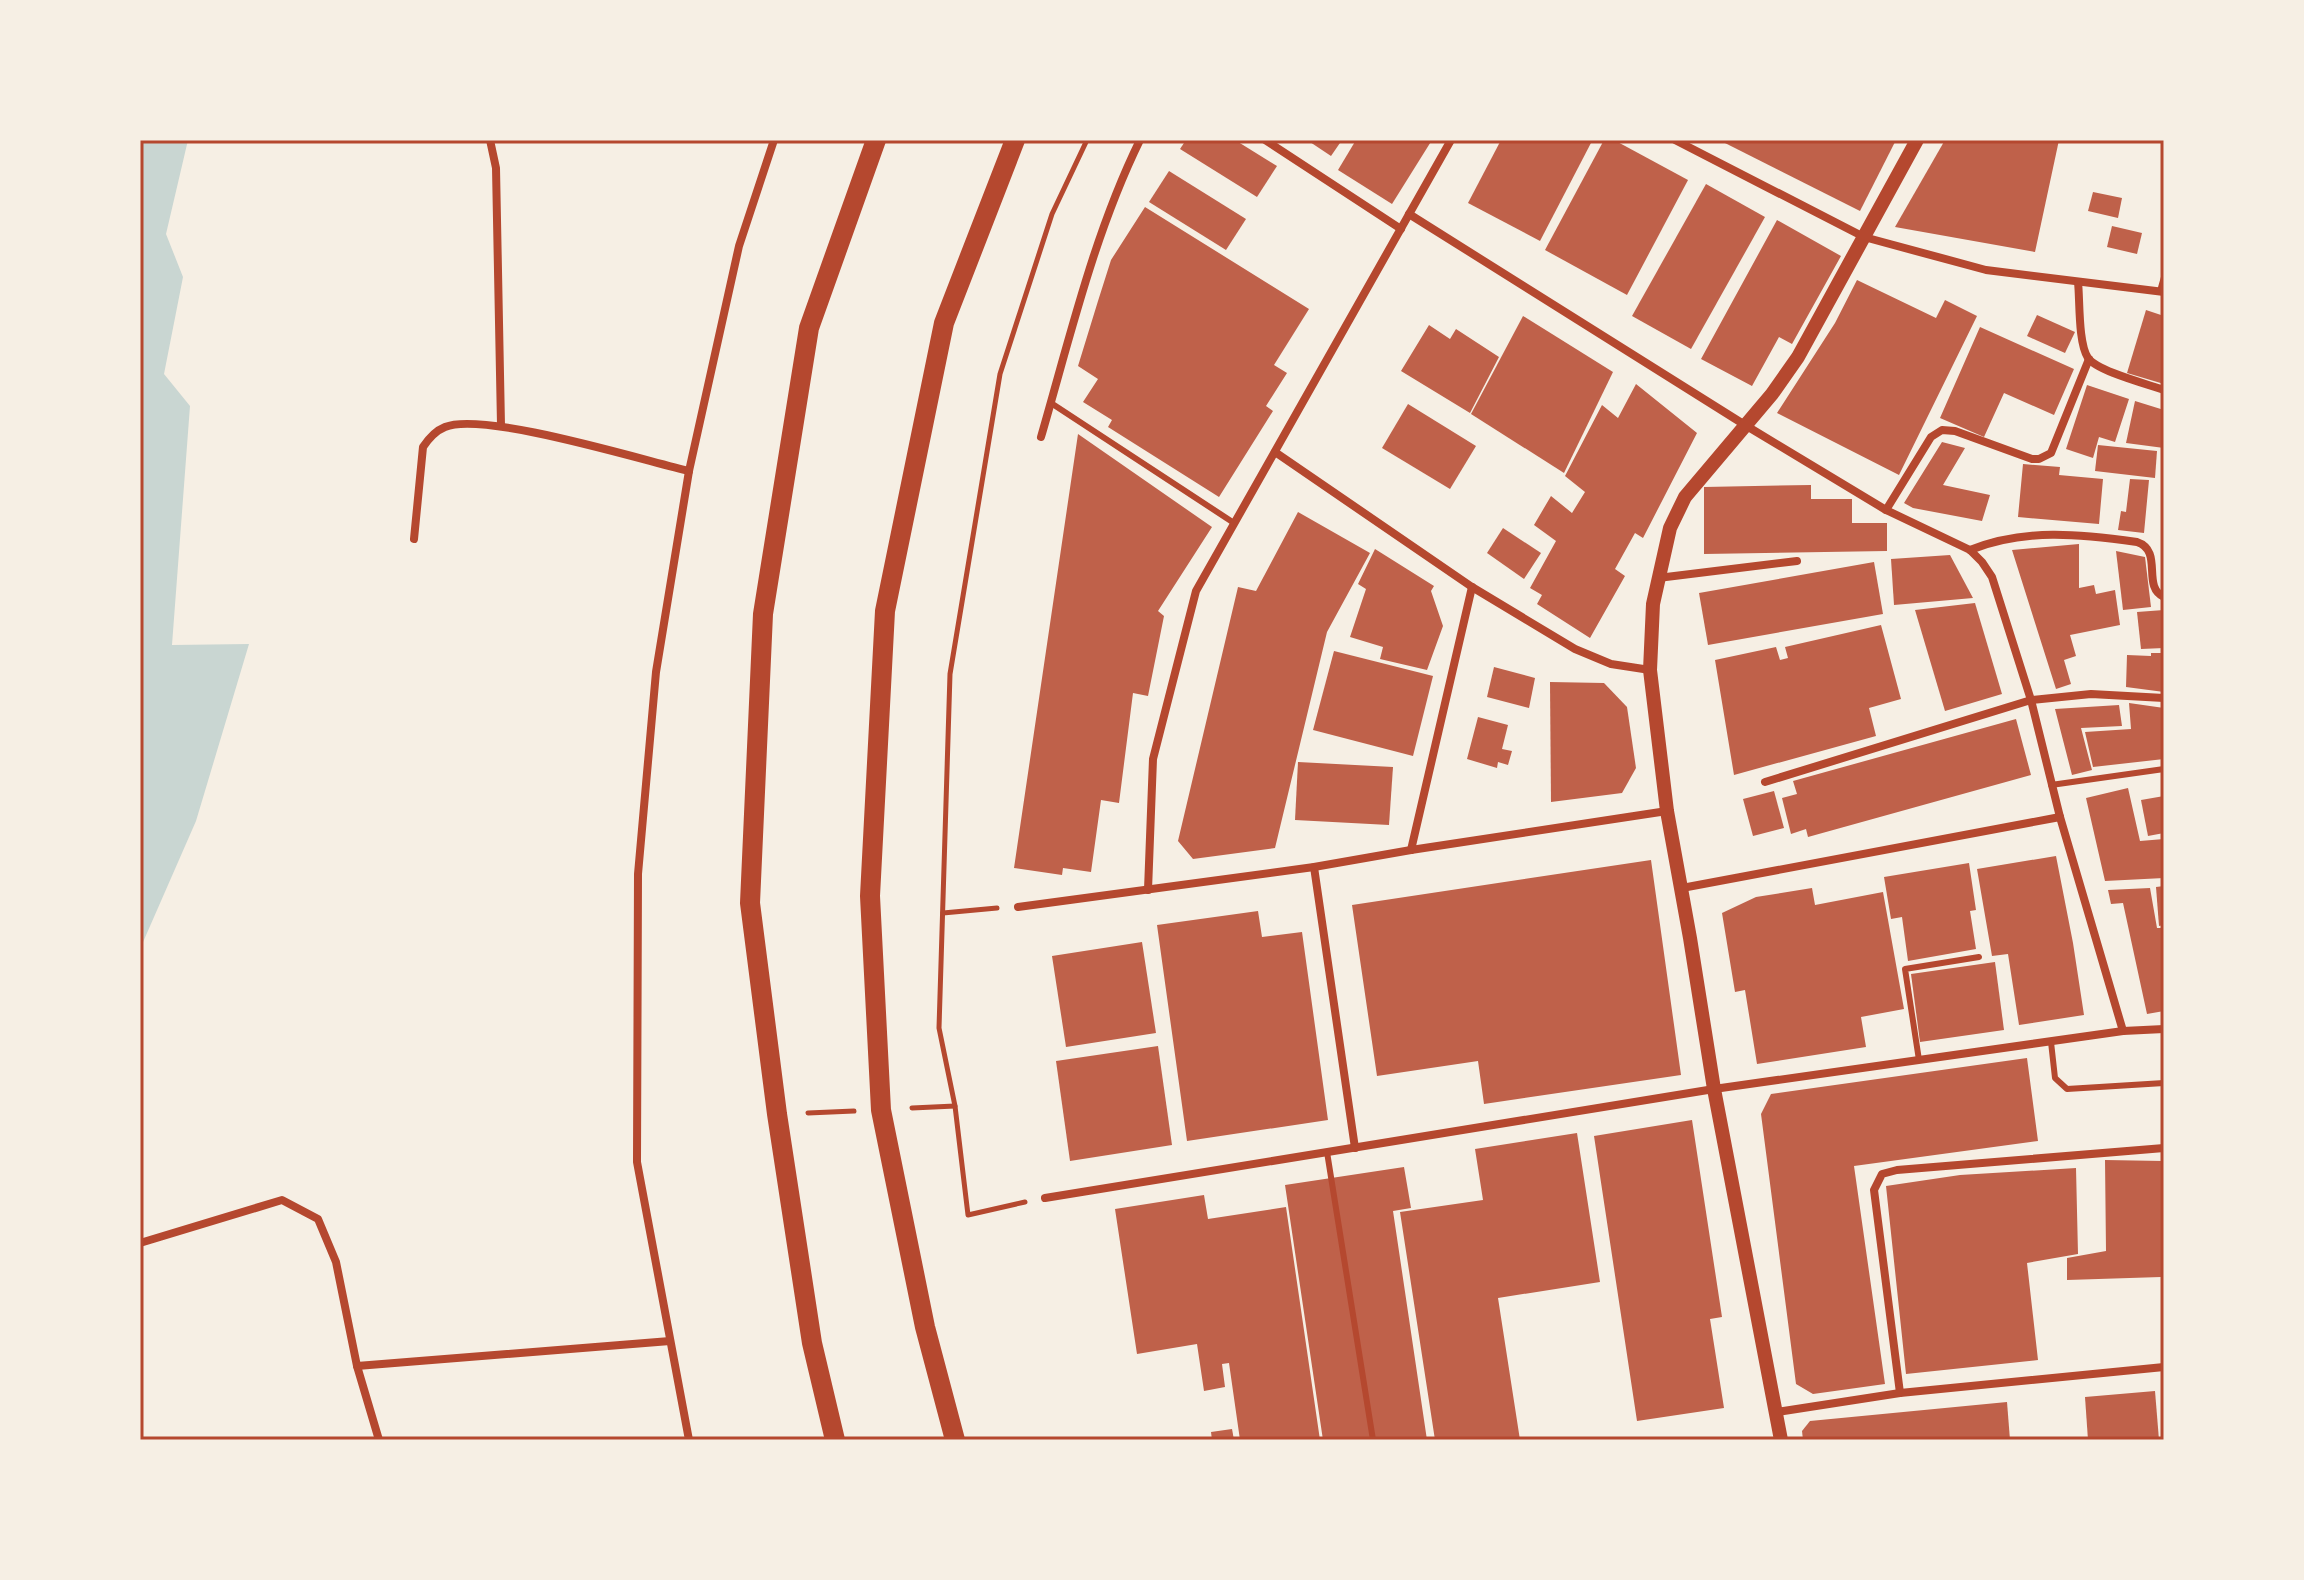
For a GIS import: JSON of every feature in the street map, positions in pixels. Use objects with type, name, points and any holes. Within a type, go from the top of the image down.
[{"type":"main road","points":[[835,1440],[812,1343],[777,1114],[750,903],[763,614],[809,328],[876,140]]},
{"type":"main road","points":[[955,1440],[925,1327],[881,1110],[870,896],[885,611],[944,323],[1015,140]]},
{"type":"street","points":[[490,140],[496,168],[501,425]]},
{"type":"street","points":[[689,1440],[637,1162],[638,874],[656,672],[689,471],[739,246],[774,140]]},
{"type":"street","points":[[1041,437],[1075,313],[1102,234],[1140,140]]},
{"type":"street","points":[[1265,140],[1401,229]]},
{"type":"street","points":[[1148,890],[1153,759],[1196,591],[1451,140]]},
{"type":"street","points":[[1675,140],[1864,237],[1986,270],[2162,292]]},
{"type":"street","points":[[1781,1440],[1714,1089],[1667,811],[1650,670],[1653,604],[1670,528],[1685,497],[1772,394],[1798,357],[1917,140]]},
{"type":"street","points":[[1409,214],[1745,425],[1886,510],[1970,550],[1982,562],[1992,577],[2031,700],[2051,785],[2123,1031]]},
{"type":"street","points":[[2078,282],[2084,348],[2089,359],[2099,366],[2164,390]]},
{"type":"street","points":[[1886,510],[1931,437],[1942,430],[1955,431],[2032,459],[2051,453],[2089,359]]},
{"type":"street","points":[[414,539],[423,447],[430,436],[448,425],[501,425],[689,471]]},
{"type":"street","points":[[1275,452],[1472,587],[1575,649],[1611,664],[1650,670]]},
{"type":"street","points":[[1970,550],[2017,536],[2083,535],[2137,542],[2145,545],[2151,553],[2154,588],[2157,594],[2164,597]]},
{"type":"street","points":[[1657,578],[1797,561]]},
{"type":"street","points":[[1411,850],[1472,587]]},
{"type":"street","points":[[1765,782],[2031,700],[2091,694],[2164,698]]},
{"type":"street","points":[[1018,907],[1314,867],[1667,811]]},
{"type":"street","points":[[1682,888],[2060,817]]},
{"type":"street","points":[[1314,867],[1355,1148]]},
{"type":"street","points":[[1045,1198],[1714,1089],[2123,1031],[2164,1029]]},
{"type":"street","points":[[1900,1393],[1874,1190],[1882,1174],[1897,1170],[2164,1148]]},
{"type":"street","points":[[140,1243],[282,1200],[318,1219],[336,1262],[357,1366],[379,1440]]},
{"type":"street","points":[[357,1366],[670,1341]]},
{"type":"street","points":[[1777,1412],[1900,1393],[2164,1367]]},
{"type":"lane","points":[[2162,292],[2164,277]]},
{"type":"lane","points":[[1051,403],[1234,523]]},
{"type":"lane","points":[[2051,785],[2164,769]]},
{"type":"lane","points":[[1919,1060],[1905,969],[1979,957]]},
{"type":"lane","points":[[2051,1042],[2055,1078],[2067,1089],[2164,1083]]},
{"type":"lane","points":[[1327,1152],[1373,1440]]},
{"type":"path","points":[[1045,1198],[968,1215],[955,1106],[939,1028],[950,674],[1000,374],[1052,214],[1087,140]]},
{"type":"path","points":[[943,913],[1018,907]]},
{"type":"path","points":[[777,1114],[955,1106]]},
{"type":"shaded area","points":[[140,140],[188,140],[166,234],[183,277],[164,374],[190,406],[172,645],[249,644],[196,821],[140,949]]},
{"type":"building","points":[[1186,140],[1235,140],[1277,166],[1257,197],[1180,149]]},
{"type":"building","points":[[1307,140],[1342,140],[1331,156]]},
{"type":"building","points":[[1356,140],[1432,140],[1392,204],[1338,170]]},
{"type":"building","points":[[1501,140],[1592,141],[1540,241],[1468,203]]},
{"type":"building","points":[[1604,140],[1614,140],[1688,180],[1627,295],[1545,250]]},
{"type":"building","points":[[1719,140],[1896,140],[1860,211]]},
{"type":"building","points":[[1945,140],[2059,140],[2035,252],[1895,227]]},
{"type":"building","points":[[1169,171],[1246,219],[1226,250],[1149,202]]},
{"type":"building","points":[[1706,184],[1765,217],[1691,349],[1632,316]]},
{"type":"building","points":[[2093,192],[2122,198],[2118,218],[2088,211]]},
{"type":"building","points":[[1145,207],[1309,309],[1274,365],[1287,373],[1266,406],[1273,411],[1219,497],[1108,427],[1112,420],[1083,402],[1098,379],[1078,366],[1111,260]]},
{"type":"building","points":[[1777,220],[1841,256],[1792,344],[1779,337],[1752,386],[1701,359]]},
{"type":"building","points":[[2112,226],[2142,233],[2137,254],[2107,247]]},
{"type":"building","points":[[1857,280],[1936,318],[1945,300],[1977,316],[1899,475],[1777,413],[1835,323]]},
{"type":"building","points":[[2146,310],[2164,316],[2164,384],[2127,373]]},
{"type":"building","points":[[2037,315],[2075,332],[2065,353],[2027,336]]},
{"type":"building","points":[[1523,316],[1613,372],[1564,473],[1471,414]]},
{"type":"building","points":[[1429,325],[1450,339],[1456,329],[1499,357],[1470,413],[1401,371]]},
{"type":"building","points":[[1980,327],[2074,369],[2054,415],[2004,393],[1984,437],[1940,418]]},
{"type":"building","points":[[1636,384],[1697,433],[1643,538],[1635,533],[1615,569],[1625,576],[1590,638],[1537,604],[1542,595],[1530,588],[1556,541],[1534,525],[1551,496],[1572,513],[1585,492],[1565,476],[1602,405],[1618,418]]},
{"type":"building","points":[[2087,385],[2129,399],[2115,442],[2099,437],[2093,458],[2066,449]]},
{"type":"building","points":[[2135,401],[2164,410],[2164,448],[2126,443]]},
{"type":"building","points":[[1408,404],[1476,446],[1450,489],[1382,448]]},
{"type":"building","points":[[1078,434],[1212,527],[1158,611],[1164,616],[1148,696],[1133,693],[1119,803],[1101,800],[1091,872],[1063,868],[1062,875],[1014,868]]},
{"type":"building","points":[[1942,442],[1965,448],[1943,485],[1990,495],[1982,521],[1913,508],[1904,503]]},
{"type":"building","points":[[2098,445],[2157,451],[2155,478],[2095,471]]},
{"type":"building","points":[[2023,464],[2060,467],[2059,475],[2103,479],[2099,524],[2018,517]]},
{"type":"building","points":[[2130,479],[2149,480],[2144,533],[2118,530],[2121,511],[2126,512]]},
{"type":"building","points":[[1811,485],[1811,499],[1852,499],[1852,523],[1887,523],[1887,551],[1704,554],[1704,487]]},
{"type":"building","points":[[1298,512],[1370,553],[1327,632],[1275,848],[1193,859],[1178,841],[1238,587],[1256,591]]},
{"type":"building","points":[[1503,528],[1541,553],[1524,579],[1487,553]]},
{"type":"building","points":[[2079,544],[2079,588],[2094,585],[2096,594],[2115,590],[2120,625],[2070,635],[2076,656],[2064,660],[2071,684],[2056,689],[2012,550]]},
{"type":"building","points":[[1375,549],[1434,586],[1431,591],[1443,626],[1427,670],[1380,659],[1383,647],[1350,637],[1366,589],[1358,584]]},
{"type":"building","points":[[2116,551],[2145,557],[2151,607],[2123,610]]},
{"type":"building","points":[[1950,555],[1973,598],[1894,605],[1891,559]]},
{"type":"building","points":[[1874,562],[1883,614],[1708,645],[1699,593]]},
{"type":"building","points":[[1975,603],[2002,694],[1945,711],[1915,610]]},
{"type":"building","points":[[2164,610],[2164,648],[2141,649],[2137,612]]},
{"type":"building","points":[[1881,625],[1901,699],[1869,708],[1876,736],[1734,775],[1715,660],[1776,647],[1780,660],[1788,658],[1785,647]]},
{"type":"building","points":[[1334,651],[1433,676],[1413,756],[1313,730]]},
{"type":"building","points":[[2151,653],[2164,653],[2164,692],[2126,687],[2127,655],[2151,656]]},
{"type":"building","points":[[1494,667],[1535,678],[1529,708],[1487,697]]},
{"type":"building","points":[[1550,682],[1604,683],[1627,707],[1636,768],[1622,793],[1551,802]]},
{"type":"building","points":[[2129,703],[2164,708],[2164,759],[2093,767],[2085,732],[2131,729]]},
{"type":"building","points":[[2119,705],[2122,726],[2081,728],[2092,770],[2072,775],[2055,709]]},
{"type":"building","points":[[1478,717],[1508,725],[1502,749],[1512,751],[1508,765],[1498,762],[1497,768],[1467,759]]},
{"type":"building","points":[[2016,719],[2031,775],[1808,837],[1806,829],[1791,834],[1782,798],[1797,794],[1793,781]]},
{"type":"building","points":[[1298,762],[1393,767],[1389,825],[1295,820]]},
{"type":"building","points":[[2128,788],[2140,841],[2164,839],[2164,878],[2105,881],[2086,798]]},
{"type":"building","points":[[1774,791],[1784,828],[1753,836],[1743,799]]},
{"type":"building","points":[[2164,796],[2164,833],[2148,836],[2141,800]]},
{"type":"building","points":[[2056,856],[2084,1015],[2019,1025],[2008,954],[1992,956],[1977,869]]},
{"type":"building","points":[[1651,860],[1681,1075],[1484,1104],[1478,1061],[1377,1076],[1352,905]]},
{"type":"building","points":[[1969,863],[1976,910],[1970,911],[1976,949],[1908,961],[1902,917],[1891,919],[1884,877]]},
{"type":"building","points":[[2164,886],[2164,925],[2159,926],[2156,887]]},
{"type":"building","points":[[1812,888],[1815,905],[1883,892],[1904,1009],[1861,1017],[1866,1047],[1757,1064],[1745,990],[1735,992],[1722,913],[1756,897]]},
{"type":"building","points":[[2150,888],[2157,928],[2164,928],[2164,1011],[2147,1014],[2123,903],[2111,904],[2108,890]]},
{"type":"building","points":[[1258,911],[1262,937],[1302,932],[1328,1120],[1187,1141],[1157,925]]},
{"type":"building","points":[[1142,942],[1156,1033],[1066,1047],[1052,956]]},
{"type":"building","points":[[1995,962],[2004,1030],[1920,1042],[1911,974]]},
{"type":"building","points":[[1158,1046],[1172,1145],[1070,1161],[1056,1061]]},
{"type":"building","points":[[2027,1058],[2038,1141],[1854,1166],[1885,1384],[1813,1394],[1796,1384],[1761,1114],[1771,1094]]},
{"type":"building","points":[[1692,1120],[1722,1317],[1710,1319],[1724,1408],[1637,1421],[1594,1136]]},
{"type":"building","points":[[1577,1133],[1600,1282],[1498,1298],[1520,1440],[1435,1440],[1400,1212],[1483,1200],[1475,1149]]},
{"type":"building","points":[[2105,1160],[2163,1161],[2161,1277],[2067,1280],[2067,1258],[2106,1251]]},
{"type":"building","points":[[1404,1167],[1411,1208],[1393,1211],[1427,1440],[1323,1440],[1285,1185]]},
{"type":"building","points":[[2076,1168],[2078,1254],[2027,1263],[2038,1360],[1906,1374],[1886,1186],[1960,1175]]},
{"type":"building","points":[[1204,1195],[1208,1219],[1286,1207],[1320,1440],[1240,1440],[1229,1363],[1222,1364],[1225,1387],[1204,1391],[1197,1344],[1137,1354],[1115,1209]]},
{"type":"building","points":[[2155,1391],[2159,1440],[2088,1440],[2085,1397]]},
{"type":"building","points":[[2007,1402],[2010,1440],[1803,1440],[1802,1431],[1810,1421]]},
{"type":"building","points":[[1232,1429],[1234,1440],[1212,1440],[1211,1432]]}]
